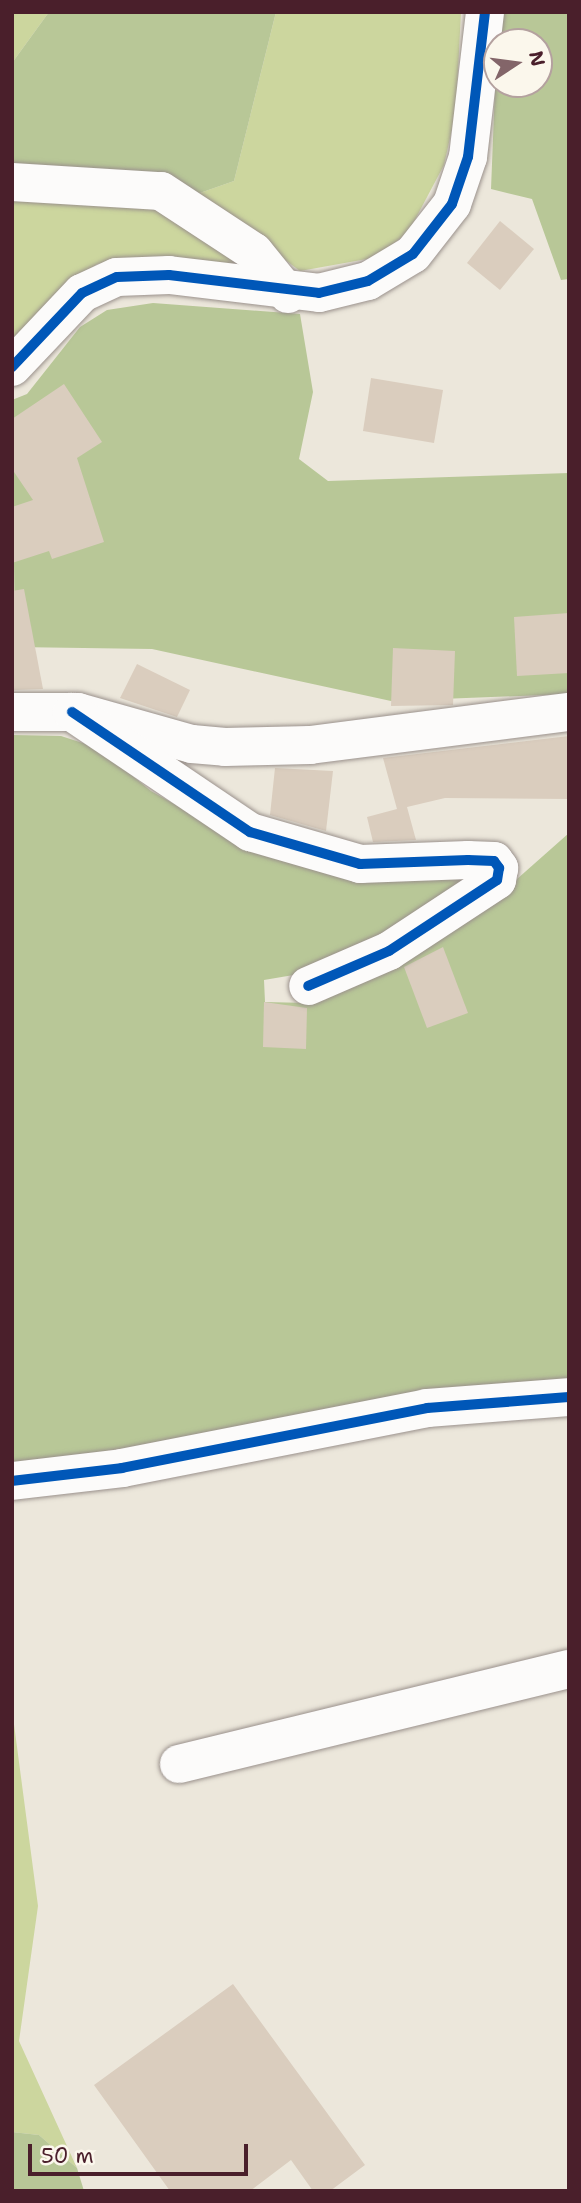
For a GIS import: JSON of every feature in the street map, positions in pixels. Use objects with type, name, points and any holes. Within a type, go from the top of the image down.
[{"type":"street","points":[[12,367],[82,293],[117,277],[169,275],[288,294],[368,281],[413,254],[434,232],[468,157],[485,12]]},
{"type":"street","points":[[12,182],[161,191],[254,252],[288,294]]},
{"type":"street","points":[[12,712],[72,712],[225,747],[310,745],[569,712]]},
{"type":"street","points":[[72,712],[250,832],[360,864],[468,860],[494,861],[499,868],[497,880],[389,951],[308,986]]},
{"type":"street","points":[[12,1481],[122,1468],[427,1408],[569,1397]]},
{"type":"street","points":[[179,1763],[569,1669]]},
{"type":"green space","points":[[12,12],[49,12],[12,63]]},
{"type":"green space","points":[[49,12],[276,12],[234,181],[197,194],[12,173],[12,63]]},
{"type":"green space","points":[[276,12],[461,12],[456,111],[444,165],[409,231],[378,257],[300,271],[197,194],[234,181]]},
{"type":"green space","points":[[498,12],[569,12],[569,279],[561,280],[532,199],[491,189],[495,98],[553,98],[553,28],[497,28]]},
{"type":"green space","points":[[12,193],[134,197],[246,265],[133,258],[97,264],[12,339]]},
{"type":"green space","points":[[153,303],[300,314],[313,392],[299,459],[328,481],[569,473],[569,694],[391,701],[152,649],[15,647],[12,400],[27,394],[80,327],[107,310]]},
{"type":"green space","points":[[12,735],[61,736],[98,748],[151,791],[208,823],[469,869],[472,884],[317,971],[264,980],[265,1002],[308,1003],[508,887],[569,833],[569,1383],[12,1465]]},
{"type":"green space","points":[[12,1709],[38,1906],[19,2041],[77,2168],[39,2135],[12,2132]]},
{"type":"green space","points":[[12,2132],[39,2135],[77,2168],[84,2191],[12,2191]]},
{"type":"building","points":[[500,221],[534,249],[500,290],[467,263]]},
{"type":"building","points":[[371,378],[443,390],[434,443],[363,431]]},
{"type":"building","points":[[64,384],[102,442],[77,458],[104,542],[52,559],[49,551],[12,563],[12,507],[33,500],[12,469],[12,419]]},
{"type":"building","points":[[24,589],[43,689],[12,690],[12,591]]},
{"type":"building","points":[[569,613],[569,673],[517,676],[514,617]]},
{"type":"building","points":[[393,648],[455,651],[453,705],[391,706]]},
{"type":"building","points":[[137,664],[190,690],[177,717],[120,698]]},
{"type":"building","points":[[569,736],[569,799],[445,798],[407,807],[416,840],[373,842],[367,817],[397,809],[383,758]]},
{"type":"building","points":[[275,768],[333,771],[326,831],[270,815]]},
{"type":"building","points":[[443,947],[468,1013],[427,1028],[404,967]]},
{"type":"building","points":[[264,1002],[307,1008],[306,1049],[263,1047]]},
{"type":"building","points":[[233,1984],[365,2165],[330,2191],[313,2191],[291,2160],[250,2191],[170,2191],[94,2085]]},
{"type":"cycle path","points":[[12,367],[82,293],[117,277],[169,275],[319,293],[368,281],[413,254],[452,204],[468,157],[485,12]]},
{"type":"cycle path","points":[[72,712],[250,832],[360,864],[468,860],[494,861],[499,868],[497,880],[389,951],[308,986]]},
{"type":"cycle path","points":[[12,1481],[122,1468],[427,1408],[569,1397]]}]
